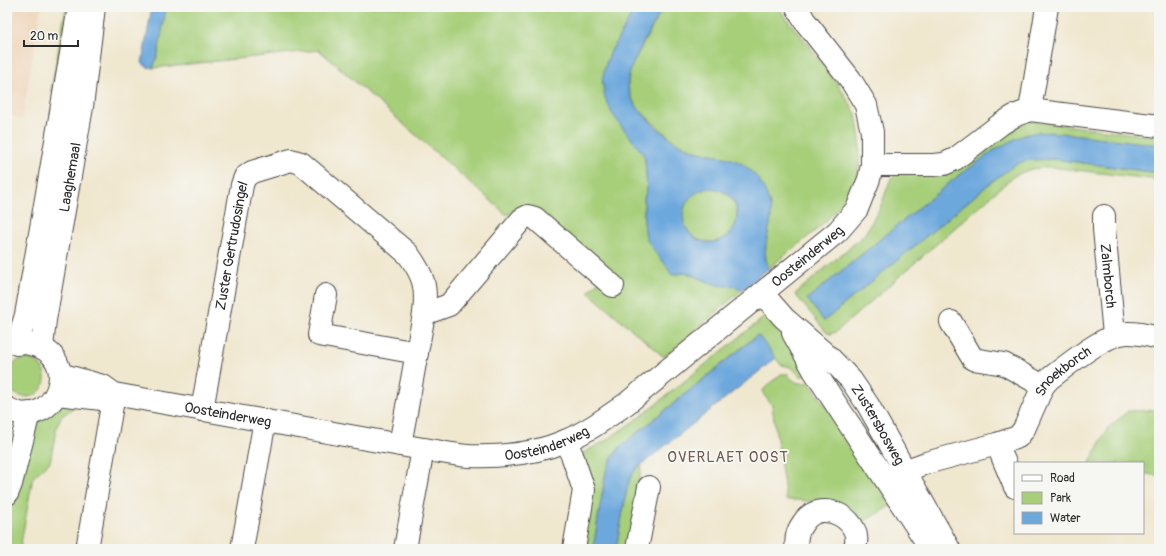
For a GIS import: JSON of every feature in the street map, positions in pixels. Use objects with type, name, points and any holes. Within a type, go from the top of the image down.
[{"type":"street","name":"Laaghemaal","points":[[12,346],[26,315],[79,7]]},
{"type":"street","name":"Laaghemaal","points":[[42,348],[45,320],[82,107],[94,7]]},
{"type":"street","name":"Oosteinderweg","points":[[58,384],[103,386],[114,394],[468,456],[505,456],[533,452],[565,441],[596,425],[626,404],[838,231],[857,208],[869,179],[872,164],[872,132],[866,105],[850,79],[804,20],[797,7]]},
{"type":"street","points":[[1030,110],[1047,7]]},
{"type":"street","points":[[872,164],[944,164],[955,159],[1001,124],[1014,116],[1030,110],[1159,126]]},
{"type":"street","name":"Zuster Gertrudosingel","points":[[202,410],[242,185],[245,177],[252,172],[291,160],[301,163],[408,254],[418,268],[424,281],[426,296],[424,314],[400,445]]},
{"type":"street","points":[[424,314],[449,305],[522,219],[528,216],[535,218],[613,286]]},
{"type":"street","name":"Zalmborch","points":[[1104,216],[1114,335]]},
{"type":"street","name":"Zustersbosweg","points":[[762,293],[784,318],[830,358],[851,380],[868,405],[949,549]]},
{"type":"street","points":[[326,295],[319,335],[417,353]]},
{"type":"street","name":"Zustersbosweg","points":[[784,318],[815,372],[931,549]]},
{"type":"street","points":[[951,322],[973,359],[1004,364],[1043,386]]},
{"type":"street","name":"Snoekborch","points":[[885,478],[926,463],[1018,437],[1024,430],[1043,386],[1049,379],[1097,344],[1114,335],[1127,333],[1156,337]]},
{"type":"street","points":[[7,494],[11,484],[13,414],[38,411],[47,406],[54,399],[58,384],[57,364],[51,354],[42,348],[30,344],[12,346]]},
{"type":"street","points":[[87,549],[114,394]]},
{"type":"street","points":[[242,549],[265,420]]},
{"type":"street","points":[[565,441],[572,455],[584,490],[574,549]]},
{"type":"street","points":[[996,444],[1014,485]]},
{"type":"street","points":[[406,549],[423,449]]},
{"type":"street","points":[[637,549],[649,488]]},
{"type":"street","points":[[797,549],[796,542],[799,529],[806,519],[816,512],[829,511],[839,514],[848,521],[855,531],[857,544],[854,549]]},
{"type":"shaded area","points":[[7,7],[41,7],[22,120],[7,113]]},
{"type":"green space","points":[[66,7],[76,7],[61,93],[51,91]]},
{"type":"green space","points":[[166,7],[636,7],[611,51],[612,113],[642,152],[645,159],[647,189],[644,198],[644,223],[655,252],[672,275],[686,273],[711,283],[731,285],[742,290],[664,357],[588,292],[599,282],[522,207],[507,215],[319,50],[153,68],[158,54]]},
{"type":"green space","points":[[663,7],[779,7],[784,16],[806,42],[841,89],[856,114],[860,140],[859,168],[856,183],[844,202],[820,227],[769,268],[765,249],[771,217],[716,155],[698,152],[675,142],[639,110],[632,98],[628,87],[629,73]]},
{"type":"green space","points":[[1025,120],[1159,137],[1159,145],[1050,132],[1028,134],[1017,138],[993,151],[953,180],[807,299],[824,321],[994,180],[1016,164],[1025,161],[1054,159],[1159,173],[1159,180],[1050,167],[1031,169],[1014,176],[836,332],[830,334],[826,332],[795,294],[864,235],[880,208],[891,178],[895,174]]},
{"type":"green space","points":[[710,188],[720,190],[729,196],[735,205],[737,215],[735,225],[729,234],[720,240],[710,242],[700,240],[691,234],[685,225],[683,215],[685,205],[691,196],[700,190]]},
{"type":"green space","points":[[767,315],[773,317],[809,371],[804,376],[800,376],[792,368],[781,365],[757,335],[621,446],[612,458],[606,471],[593,549],[582,549],[581,454],[607,440],[641,416]]},
{"type":"green space","points":[[26,359],[36,362],[42,368],[45,378],[42,388],[36,394],[26,397],[16,394],[10,388],[7,378],[10,368],[16,362]]},
{"type":"green space","points":[[781,374],[787,374],[794,381],[799,383],[809,382],[895,503],[865,521],[818,502],[786,500],[772,405],[764,395],[763,390]]},
{"type":"green space","points":[[61,404],[74,407],[61,417],[57,426],[50,462],[33,477],[20,549],[7,549],[7,518],[28,433],[34,423]]},
{"type":"green space","points":[[1159,410],[1158,476],[1144,473],[1144,462],[1090,462],[1108,428],[1128,411]]},
{"type":"green space","points":[[642,465],[628,549],[616,549],[630,478],[636,469]]},
{"type":"water","points":[[152,7],[166,7],[158,54],[153,68],[147,67],[142,63]]},
{"type":"water","points":[[636,7],[663,7],[635,58],[628,79],[629,92],[631,98],[641,111],[653,124],[674,141],[686,148],[729,158],[742,164],[756,176],[762,185],[769,201],[771,213],[766,243],[766,256],[769,268],[742,290],[731,285],[725,286],[713,284],[690,274],[683,273],[672,275],[646,238],[644,223],[644,198],[647,189],[645,159],[642,152],[612,113],[605,98],[602,80],[606,63],[611,51]],"holes":[[[711,188],[720,190],[730,196],[736,205],[737,210],[737,221],[732,231],[720,241],[714,242],[702,241],[693,237],[687,229],[684,219],[684,209],[689,200],[697,192]]]},
{"type":"water","points":[[1039,132],[1071,134],[1159,145],[1159,173],[1054,159],[1025,161],[1016,164],[994,180],[824,321],[807,299],[953,180],[993,151],[1017,138]]},
{"type":"water","points":[[758,335],[776,358],[636,469],[630,478],[627,489],[616,549],[593,549],[606,471],[612,458],[621,446]]},
{"type":"district","name":"OVERLAET OOST","points":[[728,457]]}]
